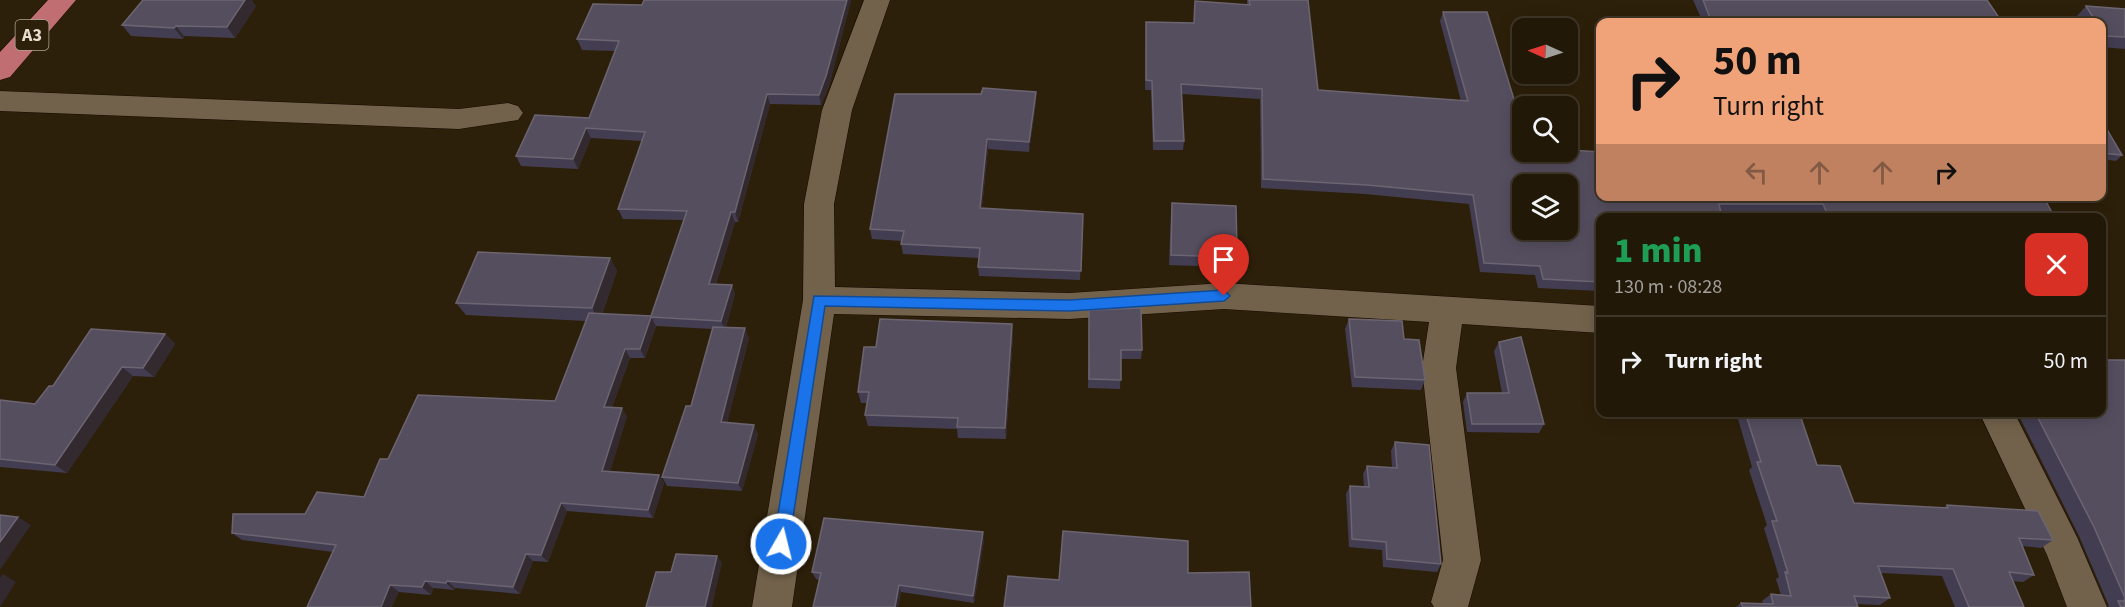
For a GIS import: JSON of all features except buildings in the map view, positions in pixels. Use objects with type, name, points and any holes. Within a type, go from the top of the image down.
[{"type":"highway","name":"A3","points":[[0,69],[63,0]]},
{"type":"street","points":[[771,607],[819,300],[819,204],[837,110],[877,0]]},
{"type":"street","points":[[0,101],[459,119],[508,113]]},
{"type":"street","points":[[819,300],[1070,306],[1224,296],[1596,319]]},
{"type":"street","points":[[1448,309],[1439,368],[1462,560],[1451,602]]},
{"type":"street","points":[[1998,417],[2064,550],[2087,607]]},
{"type":"route","points":[[781,544],[819,300],[1070,306],[1224,296]]}]
